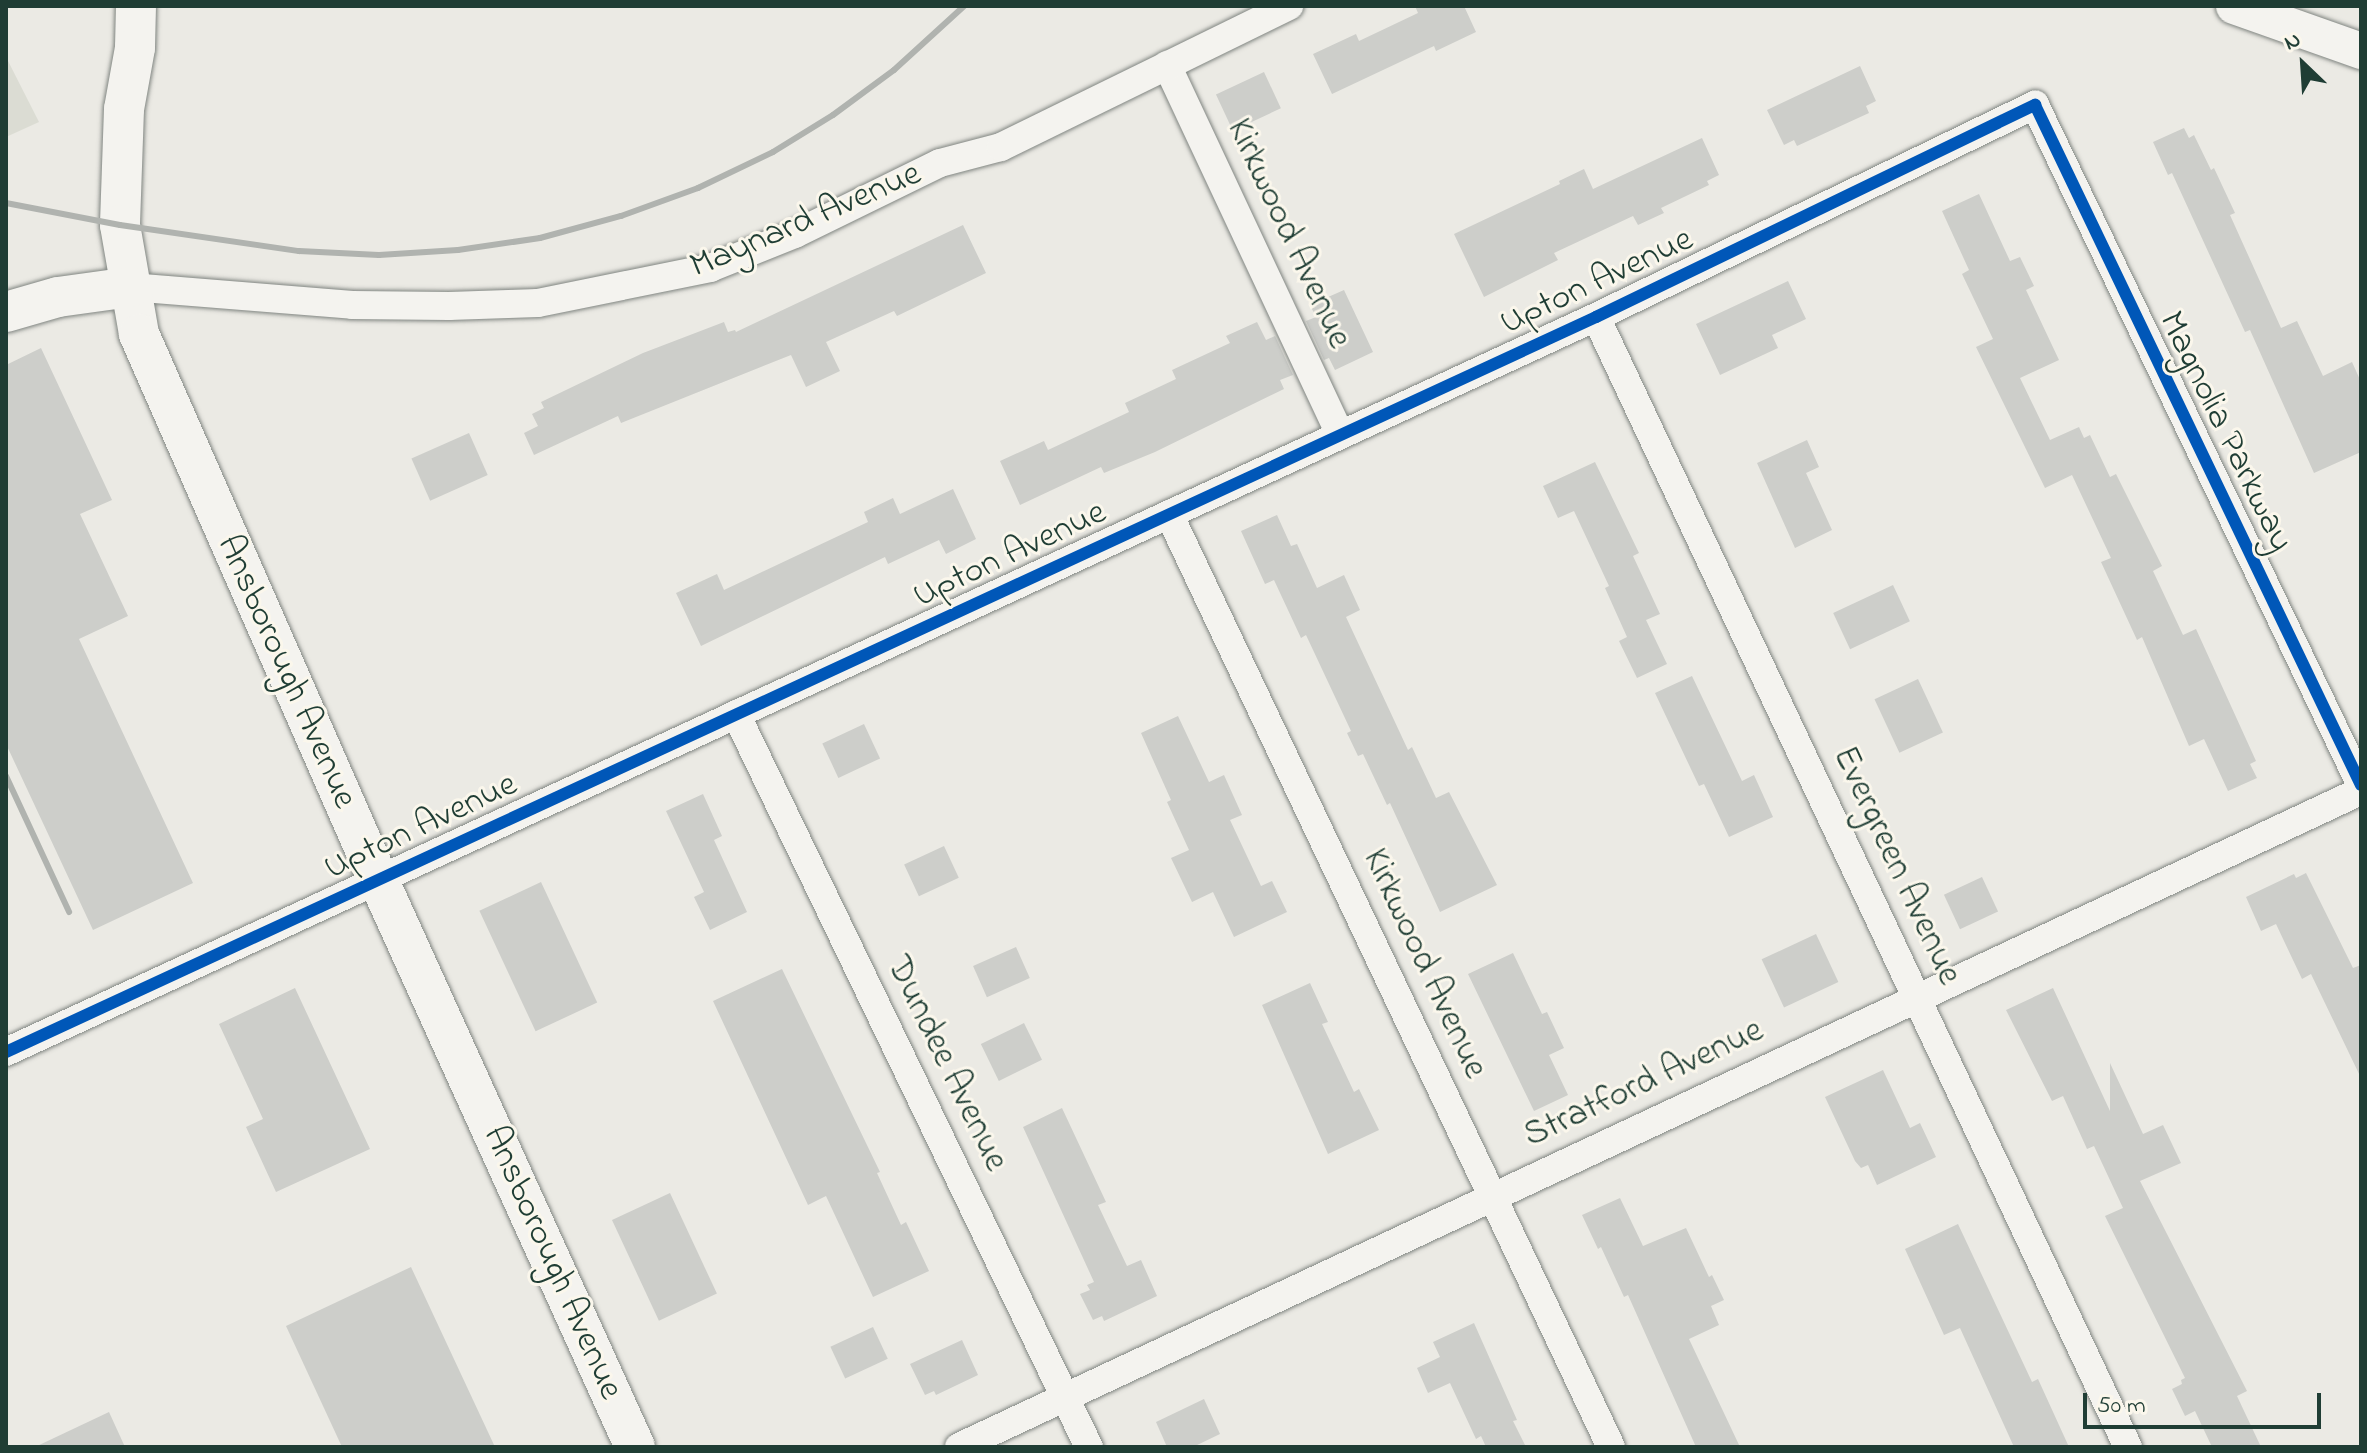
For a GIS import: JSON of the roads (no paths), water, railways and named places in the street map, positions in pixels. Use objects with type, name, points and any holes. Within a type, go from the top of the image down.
[{"type":"main road","name":"Ansborough Avenue","points":[[136,6],[135,48],[124,109],[120,225],[139,334],[378,879],[635,1447]]},
{"type":"main road","name":"Ansborough Avenue","points":[[135,48],[155,6]]},
{"type":"main road","name":"Maynard Avenue","points":[[6,312],[58,297],[130,287]]},
{"type":"street","name":"Maynard Avenue","points":[[130,287],[352,305],[538,303],[624,288],[710,268],[795,234],[940,163],[1001,147],[1289,6]]},
{"type":"street","points":[[2234,6],[2361,51]]},
{"type":"street","name":"Kirkwood Avenue","points":[[1167,65],[1340,435]]},
{"type":"street","name":"Upton Avenue","points":[[6,1052],[1596,317],[2035,105]]},
{"type":"street","name":"Magnolia Parkway","points":[[2035,105],[2361,788]]},
{"type":"street","name":"Evergreen Avenue","points":[[1596,317],[2128,1447]]},
{"type":"street","name":"Kirkwood Avenue","points":[[1169,514],[1611,1447]]},
{"type":"street","name":"Dundee Avenue","points":[[736,714],[1089,1447]]},
{"type":"street","name":"Stratford Avenue","points":[[959,1447],[2361,788]]},
{"type":"railway","points":[[6,203],[120,225],[299,251],[379,255],[458,250],[540,238],[621,216],[698,188],[773,152],[833,115],[894,70],[964,6]]},
{"type":"railway","points":[[6,776],[69,912]]}]
